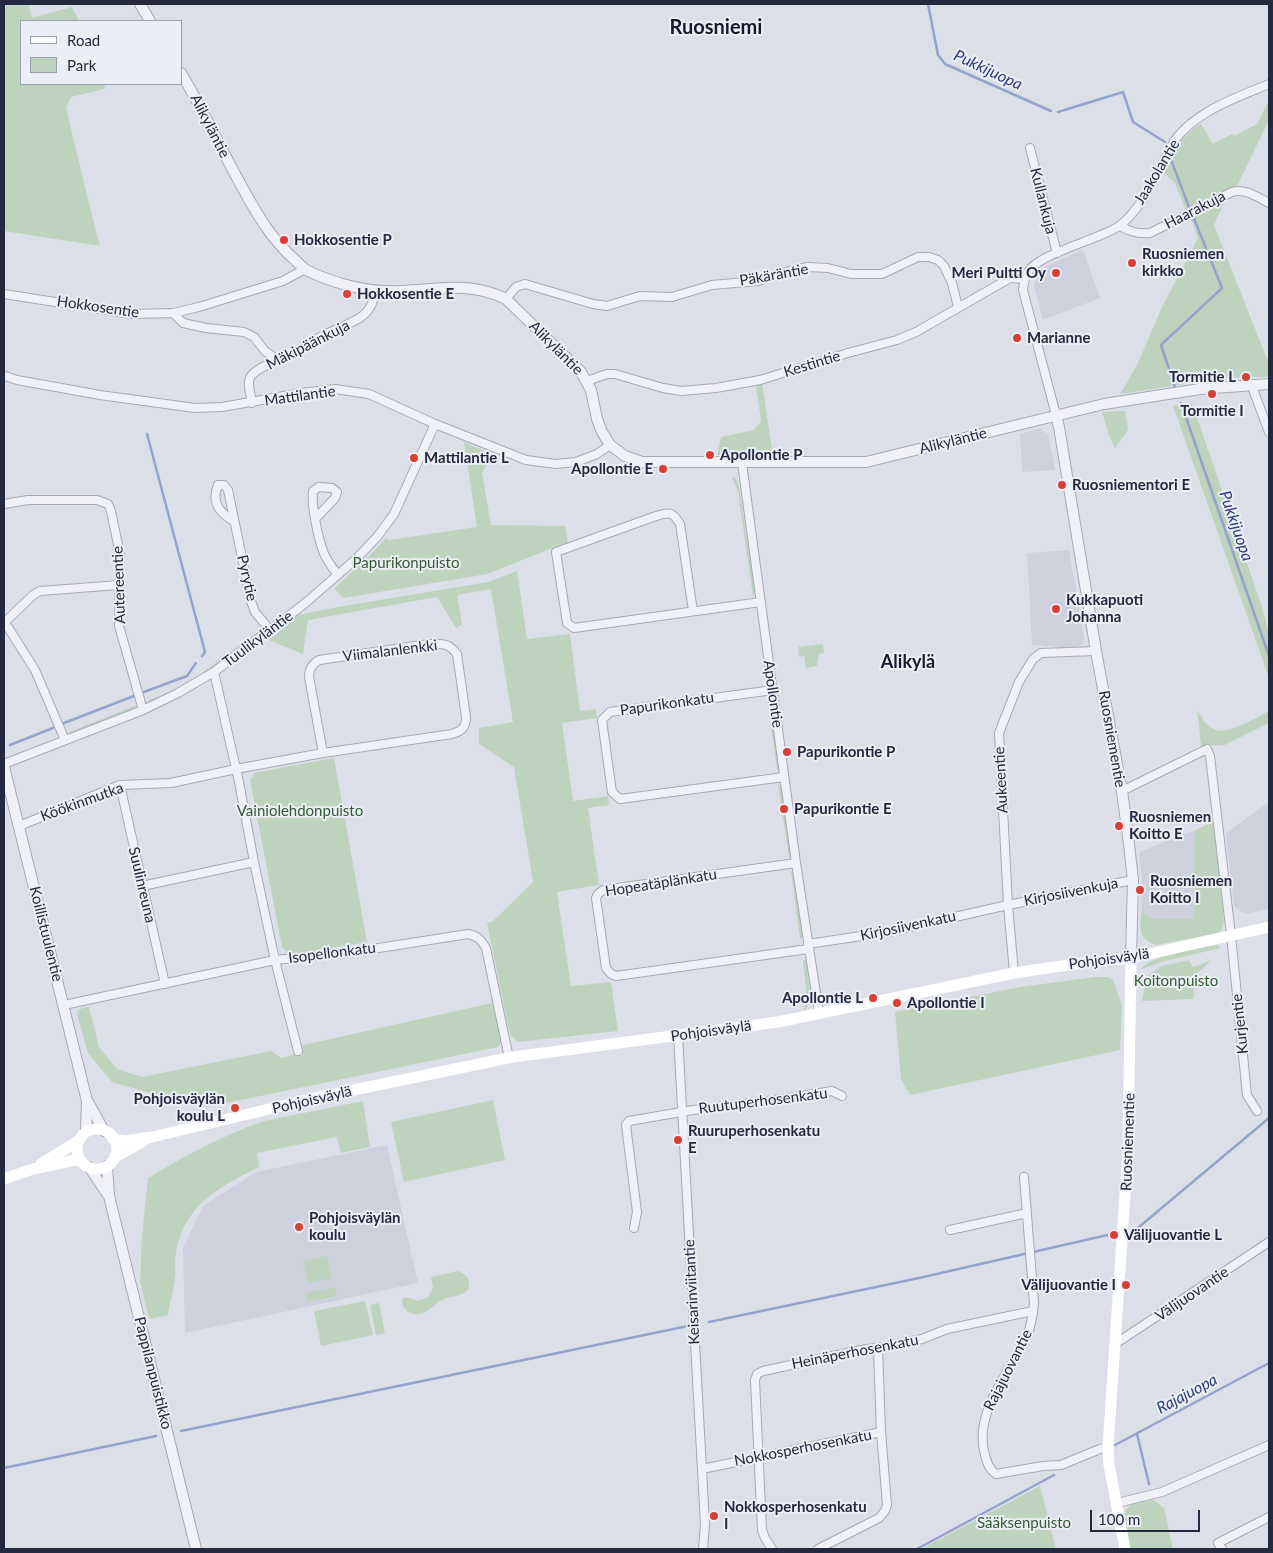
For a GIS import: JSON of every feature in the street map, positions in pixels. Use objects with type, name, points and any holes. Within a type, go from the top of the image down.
[{"type":"main road","name":"Pohjoisväylä","points":[[114,1139],[125,1141],[152,1137],[324,1096],[509,1058],[778,1022],[1014,973],[1131,958],[1269,927]]},
{"type":"main road","name":"Ruosniementie","points":[[1125,1549],[1108,1447],[1128,1150],[1131,958]]},
{"type":"main road","points":[[33,1169],[78,1142],[86,1132],[98,1129],[114,1139],[115,1157],[107,1166],[95,1169],[89,1167],[80,1159],[77,1148],[78,1142]]},
{"type":"main road","name":"Pohjoisväylä","points":[[115,1157],[152,1137]]},
{"type":"main road","points":[[4,1179],[33,1169],[80,1159]]},
{"type":"street","points":[[140,4],[149,20]]},
{"type":"street","name":"Alikyläntie","points":[[182,75],[267,230],[282,249],[305,269],[347,285],[375,291],[395,292],[457,286],[478,288],[506,299],[582,372],[591,390],[597,419],[602,432],[610,445],[625,456],[642,462],[866,462],[913,452],[1056,415]]},
{"type":"street","name":"Jaakolantie","points":[[1025,279],[1027,272],[1033,266],[1057,253],[1120,226],[1140,202],[1175,140],[1189,124],[1236,97],[1269,84]]},
{"type":"street","name":"Kullankuja","points":[[1030,148],[1057,253]]},
{"type":"street","name":"Haarakuja","points":[[1120,226],[1139,234],[1150,233],[1238,190],[1269,203]]},
{"type":"street","name":"Päkäräntie","points":[[506,299],[516,288],[525,284],[593,304],[607,306],[640,296],[672,297],[712,284],[758,281],[794,270],[808,268],[828,268],[851,274],[882,274],[918,258],[929,257],[938,260],[944,266],[952,283],[958,307]]},
{"type":"street","name":"Hokkosentie","points":[[4,294],[132,314],[173,313],[199,307],[283,281],[305,269]]},
{"type":"street","name":"Kestintie","points":[[587,381],[607,374],[615,374],[663,388],[681,391],[716,388],[760,380],[896,340],[916,332],[1010,278],[1025,279]]},
{"type":"street","points":[[1025,279],[1023,290],[1056,415],[1104,404],[1159,395],[1251,384],[1269,384]]},
{"type":"street","name":"Mäkipäänkuja","points":[[252,403],[249,384],[251,376],[278,360],[295,354],[324,334],[349,325],[366,313],[375,296],[375,291]]},
{"type":"street","points":[[173,313],[183,324],[244,332],[254,338],[265,351],[278,360]]},
{"type":"street","name":"Mattilantie","points":[[4,376],[100,395],[195,408],[252,403],[301,393],[335,389],[369,394],[435,424],[526,460],[556,464],[587,459],[610,445]]},
{"type":"street","points":[[1251,384],[1269,432]]},
{"type":"street","name":"Ruosniementie","points":[[1056,415],[1122,791],[1133,880],[1131,958]]},
{"type":"street","name":"Tuulikyläntie","points":[[4,765],[143,710],[178,693],[214,672],[270,630],[338,575],[377,537],[394,514],[435,424]]},
{"type":"street","name":"Apollontie","points":[[742,463],[796,863],[819,1013]]},
{"type":"street","name":"Autereentie","points":[[4,504],[28,500],[97,500],[108,504],[119,543],[120,554],[119,626],[143,710]]},
{"type":"street","points":[[693,611],[680,524],[675,516],[667,512],[556,552],[567,623],[574,628],[761,602]]},
{"type":"street","points":[[316,518],[323,552],[338,575]]},
{"type":"street","name":"Pyrytie","points":[[234,521],[251,601],[255,612],[270,630]]},
{"type":"street","points":[[65,740],[35,670],[4,622],[33,595],[40,591],[119,585]]},
{"type":"street","name":"Viimalanlenkki","points":[[236,769],[461,731],[466,724],[466,717],[456,654],[453,649],[446,644],[429,644],[315,662],[309,672],[309,677],[323,753]]},
{"type":"street","name":"Aukeentie","points":[[1014,973],[1008,905],[999,733],[1019,682],[1033,659],[1041,653],[1096,651]]},
{"type":"street","points":[[214,672],[275,960],[298,1051]]},
{"type":"street","name":"Papurikonkatu","points":[[773,690],[610,712],[602,720],[612,792],[620,799],[784,777]]},
{"type":"street","name":"Kurjentie","points":[[1122,791],[1207,749],[1210,756],[1231,935],[1247,1095],[1257,1111]]},
{"type":"street","name":"Koillistuulentie","points":[[4,765],[87,1101],[86,1132]]},
{"type":"street","name":"Köökinmutka","points":[[19,826],[120,785],[171,783],[236,769]]},
{"type":"street","name":"Suulinreuna","points":[[120,785],[165,984]]},
{"type":"street","points":[[142,886],[254,862]]},
{"type":"street","name":"Hopeatäplänkatu","points":[[796,863],[603,890],[596,898],[597,907],[606,968],[611,974],[616,976],[808,947]]},
{"type":"street","name":"Kirjosiivenkuja","points":[[1008,905],[1133,880]]},
{"type":"street","name":"Kirjosiivenkatu","points":[[808,947],[888,932],[1008,905]]},
{"type":"street","name":"Isopellonkatu","points":[[64,1005],[275,960],[347,953],[468,934],[477,936],[486,948],[509,1058]]},
{"type":"street","name":"Keisarinviitantie","points":[[678,1035],[705,1524],[703,1549]]},
{"type":"street","name":"Ruutuperhosenkatu","points":[[634,1228],[637,1212],[626,1125],[629,1120],[832,1091],[842,1096]]},
{"type":"street","name":"Koillistuulentie","points":[[87,1101],[104,1131]]},
{"type":"street","name":"Pappilanpuistikko","points":[[107,1166],[109,1196],[196,1549]]},
{"type":"street","name":"Pappilanpuistikko","points":[[89,1167],[109,1196]]},
{"type":"street","name":"Rajajuovantie","points":[[1024,1177],[1034,1303],[1032,1324],[985,1416],[982,1431],[984,1451],[990,1470],[996,1474],[1061,1465],[1100,1448],[1108,1447]]},
{"type":"street","points":[[950,1230],[1027,1213]]},
{"type":"street","name":"Välijuovantie","points":[[1115,1344],[1269,1242]]},
{"type":"street","name":"Heinäperhosenkatu","points":[[758,1457],[755,1380],[757,1374],[762,1371],[922,1339],[947,1329],[1033,1311]]},
{"type":"street","name":"Nokkosperhosenkatu","points":[[702,1469],[881,1432],[878,1348]]},
{"type":"street","points":[[818,1549],[879,1518],[885,1511],[887,1505],[881,1432]]},
{"type":"street","points":[[1117,1504],[1162,1492],[1269,1445]]},
{"type":"street","points":[[758,1457],[762,1530],[772,1549]]},
{"type":"street","points":[[1222,1549],[1218,1543],[1269,1516]]},
{"type":"shaded area","points":[[1083,250],[1100,298],[1043,320],[1034,286],[1037,274],[1046,266]]},
{"type":"shaded area","points":[[1041,429],[1048,434],[1055,470],[1022,472],[1020,434]]},
{"type":"shaded area","points":[[1069,550],[1084,638],[1083,642],[1076,648],[1032,645],[1027,553]]},
{"type":"shaded area","points":[[1269,802],[1269,909],[1245,914],[1234,906],[1226,833]]},
{"type":"shaded area","points":[[1195,830],[1194,919],[1156,919],[1141,912],[1142,880],[1139,852]]},
{"type":"shaded area","name":"Pohjoisväylän koulu","points":[[387,1145],[418,1283],[185,1333],[183,1248],[203,1206],[256,1172]]},
{"type":"green space","points":[[4,4],[28,4],[32,18],[72,7],[78,20],[20,20],[20,85],[106,85],[104,89],[71,97],[66,108],[100,246],[4,231]]},
{"type":"green space","points":[[1269,100],[1269,120],[1238,184],[1186,210],[1175,183],[1164,173],[1183,139],[1201,124],[1213,144],[1232,134],[1234,136],[1257,124]]},
{"type":"green space","points":[[1226,198],[1214,225],[1267,359],[1269,358],[1269,377],[1244,377],[1120,394],[1137,365],[1162,307],[1198,238],[1190,216]]},
{"type":"green space","points":[[762,384],[773,455],[717,455],[721,437],[754,430],[761,421],[756,386]]},
{"type":"green space","points":[[1192,403],[1262,607],[1269,634],[1269,678],[1173,406]]},
{"type":"green space","points":[[1125,411],[1128,430],[1115,448],[1102,412]]},
{"type":"green space","name":"Papurikonpuisto","points":[[464,442],[492,455],[482,473],[491,525],[565,526],[568,542],[487,574],[343,598],[335,588],[386,538],[389,540],[477,527]]},
{"type":"green space","points":[[732,477],[735,477],[739,487],[755,591],[753,597],[738,491]]},
{"type":"green space","points":[[517,571],[527,639],[570,634],[580,711],[596,709],[597,718],[562,723],[573,801],[608,796],[609,805],[588,808],[599,885],[557,892],[571,986],[611,982],[618,1031],[518,1042],[510,1035],[487,923],[492,922],[533,882],[514,767],[479,744],[479,728],[513,722],[491,589],[457,595],[462,625],[456,628],[437,597],[308,620],[303,654],[266,639],[298,615],[488,582]]},
{"type":"green space","points":[[260,630],[258,635],[197,680],[152,702],[148,700],[171,692],[198,676]]},
{"type":"green space","points":[[823,644],[824,653],[819,654],[817,666],[806,668],[804,656],[799,657],[798,647]]},
{"type":"green space","points":[[767,698],[769,700],[779,765],[777,770]]},
{"type":"green space","points":[[137,705],[133,709],[72,733],[69,732]]},
{"type":"green space","points":[[1197,710],[1207,724],[1216,730],[1228,730],[1251,721],[1269,711],[1269,723],[1225,745],[1201,746]]},
{"type":"green space","name":"Vainiolehdonpuisto","points":[[334,758],[367,942],[290,955],[282,947],[250,780],[254,773]]},
{"type":"green space","points":[[778,784],[781,786],[791,853],[789,857]]},
{"type":"green space","points":[[1211,817],[1214,818],[1224,922],[1222,930],[1217,933],[1157,945],[1151,943],[1143,937],[1140,924],[1141,912],[1156,919],[1194,919],[1195,830],[1211,823]]},
{"type":"green space","points":[[791,872],[803,937],[800,938]]},
{"type":"green space","points":[[1217,945],[1221,948],[1165,961],[1141,969],[1146,964],[1165,956]]},
{"type":"green space","points":[[803,960],[806,960],[810,993],[809,1004],[804,1011],[806,990]]},
{"type":"green space","name":"Koitonpuisto","points":[[1189,960],[1193,967],[1212,960],[1194,976],[1194,999],[1142,1001],[1147,976],[1162,966]]},
{"type":"green space","points":[[1108,977],[1113,980],[1122,1005],[1120,1050],[910,1095],[901,1079],[895,1012],[1020,987]]},
{"type":"green space","points":[[492,1003],[502,1039],[498,1047],[207,1107],[112,1082],[88,1053],[77,1014],[79,1009],[89,1007],[99,1047],[117,1069],[142,1077],[271,1051],[281,1058],[300,1053],[299,1046]]},
{"type":"green space","points":[[493,1100],[505,1160],[404,1182],[391,1122]]},
{"type":"green space","points":[[363,1101],[370,1147],[341,1153],[337,1137],[257,1153],[259,1167],[216,1191],[204,1201],[185,1225],[179,1240],[168,1315],[149,1319],[140,1281],[142,1235],[148,1178],[204,1146],[264,1121]]},
{"type":"green space","points":[[327,1256],[332,1278],[308,1283],[303,1261]]},
{"type":"green space","points":[[458,1271],[468,1278],[469,1287],[464,1293],[438,1302],[424,1313],[416,1314],[407,1311],[403,1305],[403,1298],[406,1297],[418,1301],[428,1297],[433,1288],[431,1277]]},
{"type":"green space","points":[[335,1287],[337,1296],[307,1302],[305,1293]]},
{"type":"green space","points":[[365,1301],[373,1335],[321,1346],[314,1311]]},
{"type":"green space","points":[[379,1303],[385,1333],[376,1335],[370,1305]]},
{"type":"green space","name":"Sääksenpuisto","points":[[1040,1486],[1056,1549],[921,1549]]},
{"type":"green space","points":[[1154,1500],[1164,1508],[1173,1549],[1129,1549],[1125,1520],[1127,1508],[1135,1503]]},
{"type":"waterway","name":"Pukkijuopa","points":[[928,4],[938,55],[945,64],[1051,111]]},
{"type":"waterway","name":"Pukkijuopa","points":[[1058,112],[1123,92],[1133,122],[1165,142]]},
{"type":"waterway","name":"Pukkijuopa","points":[[1170,157],[1189,207]]},
{"type":"waterway","name":"Pukkijuopa","points":[[1175,387],[1161,345],[1222,288],[1193,216]]},
{"type":"waterway","name":"Pukkijuopa","points":[[1181,403],[1269,656]]},
{"type":"waterway","points":[[147,434],[205,652],[202,656]]},
{"type":"waterway","points":[[144,692],[187,676],[196,663]]},
{"type":"waterway","points":[[64,723],[134,696]]},
{"type":"waterway","points":[[10,745],[53,728]]},
{"type":"waterway","points":[[1133,1232],[1269,1118]]},
{"type":"waterway","points":[[709,1322],[919,1278],[1112,1234]]},
{"type":"waterway","points":[[181,1431],[688,1326]]},
{"type":"waterway","name":"Rajajuopa","points":[[1115,1445],[1269,1363]]},
{"type":"waterway","points":[[1137,1434],[1149,1484]]},
{"type":"waterway","points":[[4,1468],[156,1436]]},
{"type":"waterway","name":"Rajajuopa","points":[[917,1549],[1054,1475]]},
{"type":"place","name":"Hokkosentie P","points":[[284,240]]},
{"type":"place","name":"Ruosniemen kirkko","points":[[1132,263]]},
{"type":"place","name":"Meri Pultti Oy","points":[[1056,273]]},
{"type":"place","name":"Hokkosentie E","points":[[347,294]]},
{"type":"place","name":"Marianne","points":[[1017,338]]},
{"type":"place","name":"Tormitie L","points":[[1246,377]]},
{"type":"place","name":"Tormitie I","points":[[1212,394]]},
{"type":"place","name":"Apollontie P","points":[[710,455]]},
{"type":"place","name":"Mattilantie L","points":[[414,458]]},
{"type":"place","name":"Apollontie E","points":[[663,469]]},
{"type":"place","name":"Ruosniementori E","points":[[1062,485]]},
{"type":"place","name":"Kukkapuoti Johanna","points":[[1056,609]]},
{"type":"place","name":"Papurikontie P","points":[[787,752]]},
{"type":"place","name":"Papurikontie E","points":[[784,809]]},
{"type":"place","name":"Ruosniemen Koitto E","points":[[1119,826]]},
{"type":"place","name":"Ruosniemen Koitto I","points":[[1140,890]]},
{"type":"place","name":"Apollontie L","points":[[873,998]]},
{"type":"place","name":"Apollontie I","points":[[897,1003]]},
{"type":"place","name":"Pohjoisväylän koulu L","points":[[235,1108]]},
{"type":"place","name":"Ruuruperhosenkatu E","points":[[678,1140]]},
{"type":"place","name":"Pohjoisväylän koulu","points":[[299,1227]]},
{"type":"place","name":"Välijuovantie L","points":[[1114,1235]]},
{"type":"place","name":"Välijuovantie I","points":[[1126,1285]]},
{"type":"place","name":"Nokkosperhosenkatu I","points":[[714,1516]]},
{"type":"district","name":"Ruosniemi","points":[[716,28]]},
{"type":"district","name":"Alikylä","points":[[908,662]]}]
